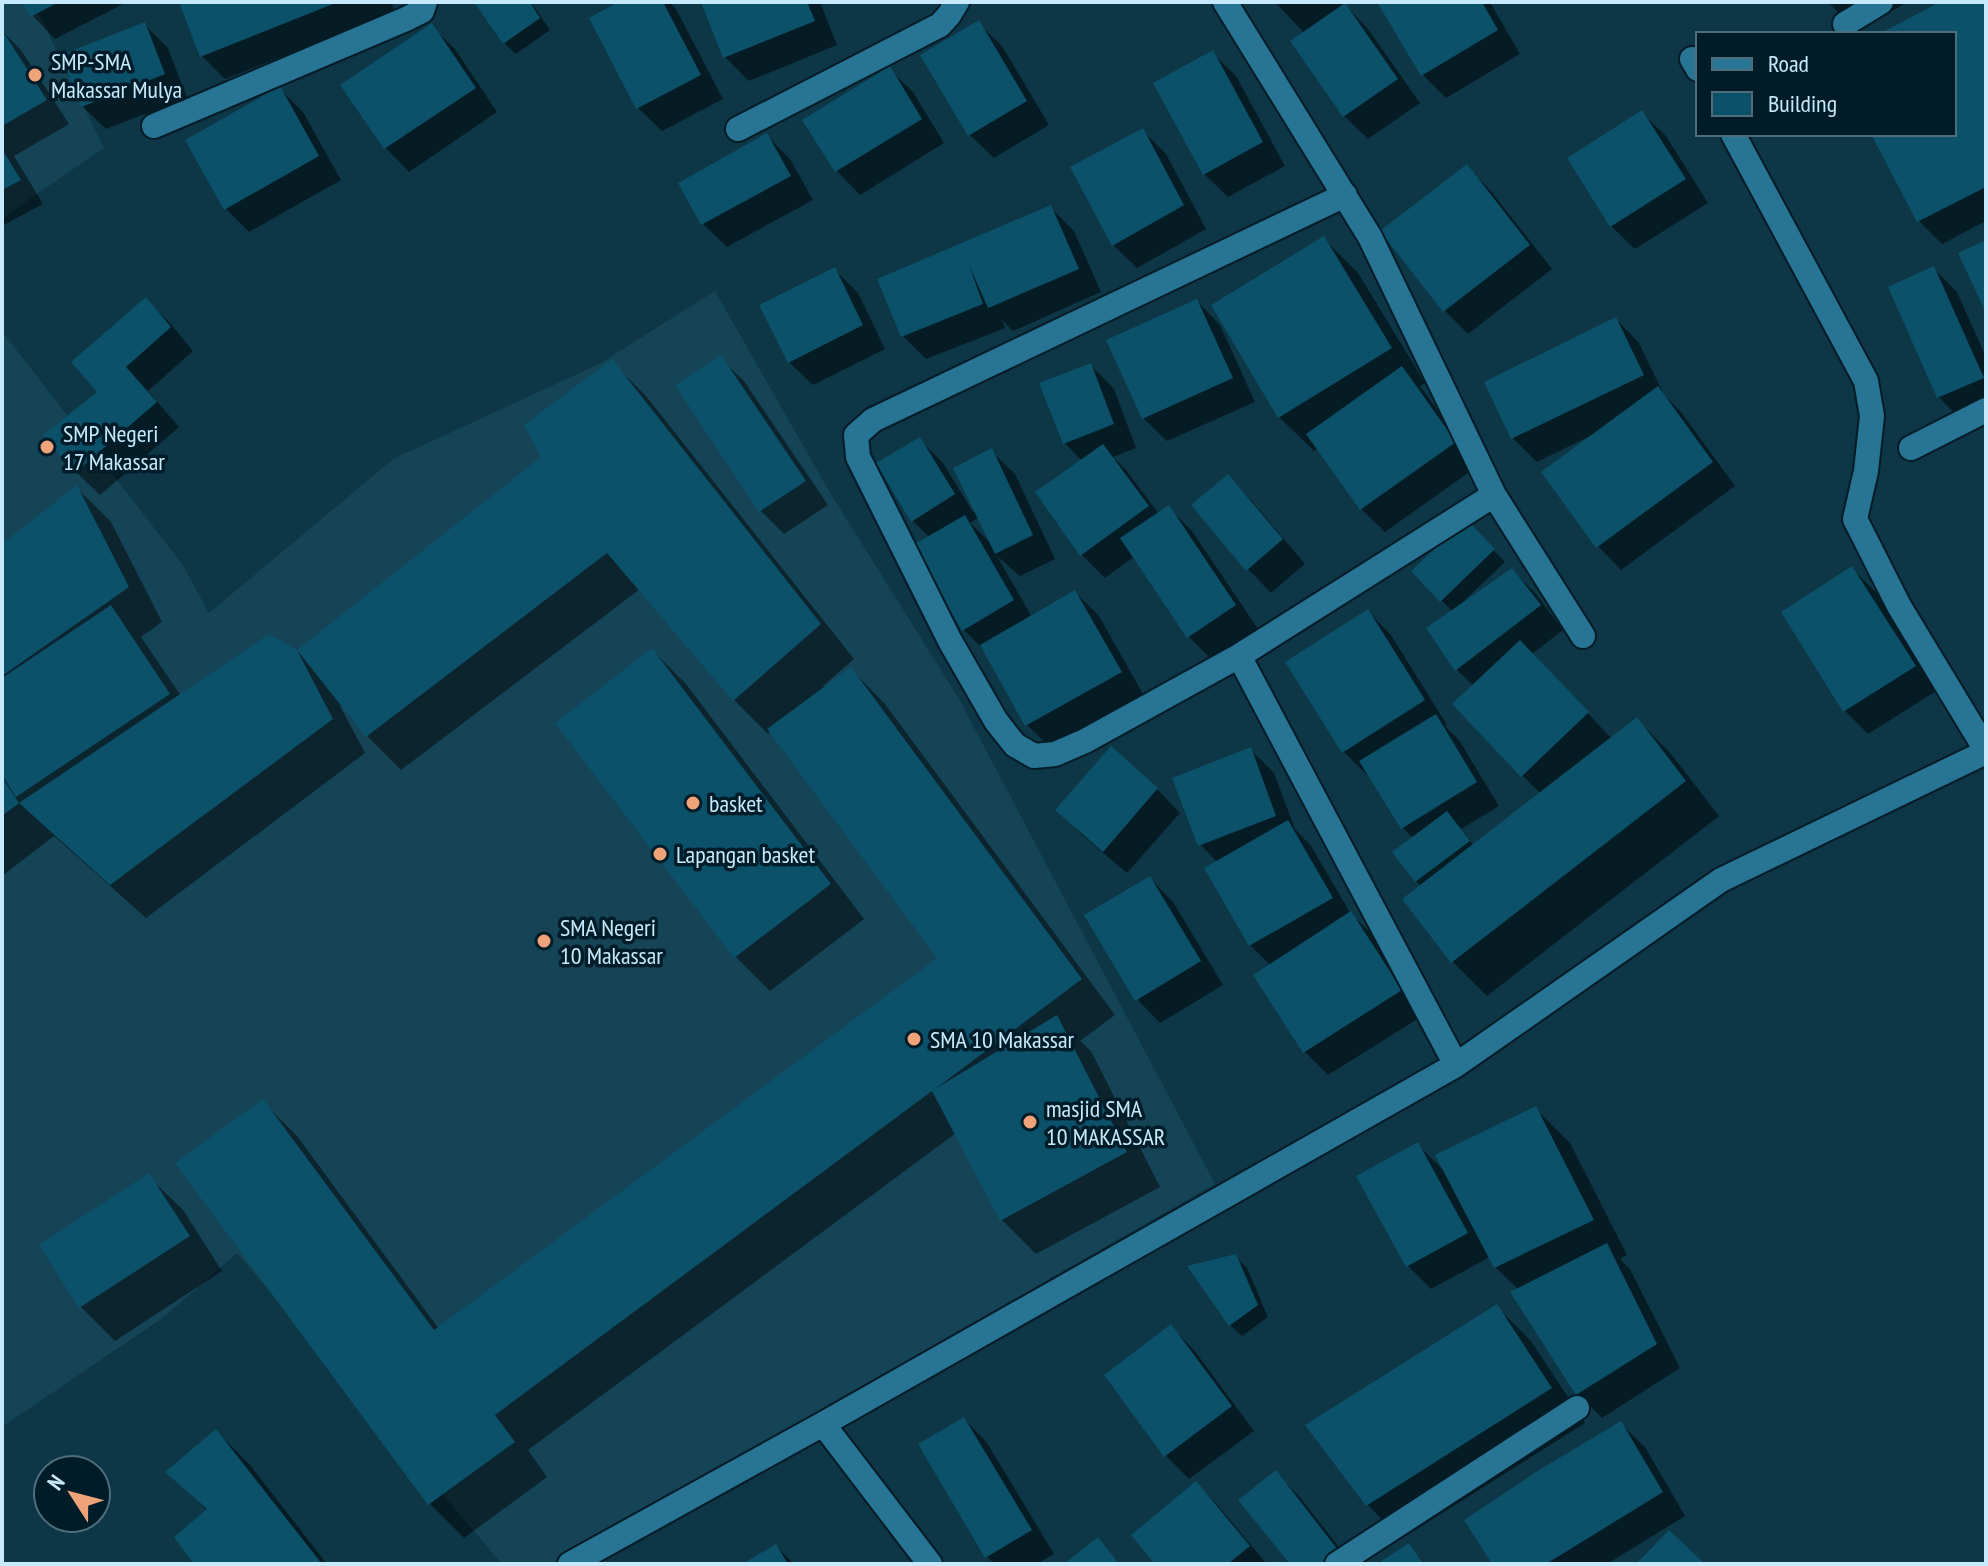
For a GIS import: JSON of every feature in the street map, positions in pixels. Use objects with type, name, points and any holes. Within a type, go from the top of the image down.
[{"type":"street","points":[[154,126],[406,19],[422,11],[425,2]]},
{"type":"street","points":[[738,129],[940,25],[957,2]]},
{"type":"street","points":[[1225,2],[1370,237],[1494,495],[1583,636]]},
{"type":"street","points":[[1845,24],[1881,2]]},
{"type":"street","points":[[570,1564],[1456,1065],[1721,880],[1986,751],[1899,606],[1855,519],[1866,471],[1872,416],[1866,381],[1734,136]]},
{"type":"street","points":[[1345,195],[873,420],[856,435],[858,457],[950,641],[996,721],[1015,745],[1034,756],[1055,754],[1085,741],[1239,656],[1494,495]]},
{"type":"street","points":[[1911,448],[1986,410]]},
{"type":"street","points":[[1239,656],[1456,1065]]},
{"type":"street","points":[[1337,1564],[1577,1408]]},
{"type":"street","points":[[823,1424],[930,1564]]},
{"type":"shaded area","name":"SMP-SMA Makassar Mulya","points":[[2,2],[33,2],[104,148],[2,219]]},
{"type":"shaded area","name":"SMA Negeri 10 Makassar","points":[[715,291],[829,491],[959,699],[1215,1184],[551,1564],[502,1564],[237,1253],[164,1317],[2,1427],[2,331],[182,564],[209,613],[393,459],[599,364]]},
{"type":"building","points":[[23,2],[59,2],[30,17]]},
{"type":"building","points":[[187,2],[338,2],[200,57],[180,5]]},
{"type":"building","points":[[474,2],[530,2],[540,18],[503,44]]},
{"type":"building","points":[[618,2],[663,2],[701,75],[636,109],[589,18]]},
{"type":"building","points":[[701,2],[807,2],[815,21],[723,58]]},
{"type":"building","points":[[1377,2],[1482,2],[1498,30],[1421,76]]},
{"type":"building","points":[[1940,2],[1986,2],[1986,187],[1917,222],[1872,136],[1956,136],[1956,32],[1883,32]]},
{"type":"building","points":[[1345,3],[1398,79],[1343,117],[1290,41]]},
{"type":"building","points":[[979,20],[1027,101],[968,136],[920,55]]},
{"type":"building","points":[[145,22],[165,74],[81,107],[61,55]]},
{"type":"building","points":[[432,23],[476,88],[384,149],[340,85]]},
{"type":"building","points":[[2,30],[47,100],[2,126]]},
{"type":"building","points":[[1213,50],[1263,142],[1203,175],[1153,83]]},
{"type":"building","points":[[890,66],[922,119],[835,172],[802,120]]},
{"type":"building","points":[[280,86],[319,156],[224,210],[185,140]]},
{"type":"building","points":[[1642,110],[1686,179],[1610,227],[1567,158]]},
{"type":"building","points":[[1143,128],[1184,205],[1112,246],[1070,167]]},
{"type":"building","points":[[767,133],[791,176],[701,225],[678,183]]},
{"type":"building","points":[[2,149],[21,180],[2,190]]},
{"type":"building","points":[[1467,164],[1530,245],[1443,312],[1380,231]]},
{"type":"building","points":[[1051,205],[1079,269],[988,308],[969,265],[983,304],[901,337],[877,279]]},
{"type":"building","points":[[1324,236],[1392,348],[1278,418],[1211,305]]},
{"type":"building","points":[[1986,240],[1986,313],[1958,253]]},
{"type":"building","points":[[1934,266],[1984,378],[1937,398],[1888,287]]},
{"type":"building","points":[[835,267],[863,325],[788,363],[759,305]]},
{"type":"building","points":[[146,297],[171,327],[126,367],[157,402],[75,473],[43,435],[97,392],[71,362]]},
{"type":"building","points":[[1197,299],[1233,378],[1142,419],[1106,340]]},
{"type":"building","points":[[1616,317],[1644,375],[1511,439],[1484,382]]},
{"type":"building","points":[[721,355],[806,481],[759,512],[675,385]]},
{"type":"building","points":[[612,359],[821,624],[733,701],[607,553],[366,737],[297,650],[541,457],[524,425]]},
{"type":"building","points":[[1091,363],[1114,424],[1063,444],[1039,383]]},
{"type":"building","points":[[1402,366],[1456,442],[1360,510],[1306,434]]},
{"type":"building","points":[[1658,386],[1713,462],[1596,548],[1541,472]]},
{"type":"building","points":[[920,437],[955,494],[911,522],[876,463]]},
{"type":"building","points":[[1103,444],[1149,506],[1080,556],[1035,492]]},
{"type":"building","points":[[992,448],[1033,535],[995,554],[953,468]]},
{"type":"building","points":[[1228,474],[1283,539],[1246,571],[1191,505]]},
{"type":"building","points":[[77,485],[129,587],[2,676],[2,544]]},
{"type":"building","points":[[1169,505],[1236,605],[1187,638],[1120,538]]},
{"type":"building","points":[[965,515],[1014,600],[962,631],[913,545]]},
{"type":"building","points":[[1466,519],[1495,549],[1440,602],[1411,571]]},
{"type":"building","points":[[1852,566],[1916,666],[1843,712],[1781,612]]},
{"type":"building","points":[[1512,568],[1541,605],[1455,671],[1426,628]]},
{"type":"building","points":[[1075,590],[1122,672],[1025,726],[980,645]]},
{"type":"building","points":[[111,605],[170,694],[16,797],[2,775],[2,678]]},
{"type":"building","points":[[1368,609],[1425,700],[1342,753],[1285,662]]},
{"type":"building","points":[[269,634],[297,650],[333,719],[110,885],[19,803]]},
{"type":"building","points":[[1520,640],[1589,712],[1521,777],[1452,704]]},
{"type":"building","name":"basket","points":[[652,648],[831,884],[734,958],[555,723]]},
{"type":"building","name":"SMA 10 Makassar","points":[[851,667],[1082,979],[935,1089],[1057,1015],[1127,1152],[1000,1221],[932,1091],[495,1415],[515,1442],[428,1505],[175,1163],[263,1099],[434,1330],[937,958],[767,729]]},
{"type":"building","points":[[1436,714],[1477,782],[1401,829],[1359,761]]},
{"type":"building","points":[[1637,717],[1686,781],[1451,963],[1402,899]]},
{"type":"building","points":[[1111,746],[1158,788],[1103,852],[1055,810]]},
{"type":"building","points":[[1251,747],[1276,816],[1198,846],[1172,778]]},
{"type":"building","points":[[2,777],[19,803],[2,816]]},
{"type":"building","points":[[1447,811],[1470,841],[1415,882],[1392,852]]},
{"type":"building","points":[[1288,820],[1333,898],[1249,946],[1204,868]]},
{"type":"building","points":[[1150,876],[1201,961],[1135,1001],[1084,915]]},
{"type":"building","points":[[1351,911],[1402,990],[1303,1053],[1253,975]]},
{"type":"building","points":[[1536,1106],[1594,1220],[1494,1268],[1435,1155]]},
{"type":"building","points":[[1418,1142],[1468,1233],[1406,1267],[1356,1176]]},
{"type":"building","points":[[149,1173],[190,1236],[79,1308],[39,1245]]},
{"type":"building","points":[[1607,1243],[1657,1344],[1576,1395],[1510,1292]]},
{"type":"building","points":[[1236,1254],[1258,1305],[1229,1326],[1187,1266]]},
{"type":"building","points":[[1497,1304],[1552,1388],[1366,1506],[1305,1425]]},
{"type":"building","points":[[1171,1324],[1232,1406],[1164,1457],[1104,1375]]},
{"type":"building","points":[[964,1417],[1032,1530],[985,1558],[918,1444]]},
{"type":"building","points":[[1621,1421],[1663,1492],[1546,1564],[1492,1564],[1464,1520]]},
{"type":"building","points":[[216,1429],[322,1564],[194,1564],[174,1537],[207,1509],[165,1472]]},
{"type":"building","points":[[1276,1470],[1338,1550],[1320,1564],[1290,1564],[1238,1500]]},
{"type":"building","points":[[1196,1481],[1250,1546],[1228,1564],[1155,1564],[1131,1535]]},
{"type":"building","points":[[1669,1530],[1705,1564],[1636,1564]]},
{"type":"building","points":[[1098,1537],[1119,1564],[1064,1564]]},
{"type":"building","points":[[1409,1543],[1423,1564],[1377,1564]]},
{"type":"building","points":[[776,1544],[788,1564],[742,1564]]},
{"type":"place","name":"SMP-SMA Makassar Mulya","points":[[35,75]]},
{"type":"place","name":"SMP Negeri 17 Makassar","points":[[47,447]]},
{"type":"place","name":"basket","points":[[693,803]]},
{"type":"place","name":"Lapangan basket","points":[[660,854]]},
{"type":"place","name":"SMA Negeri 10 Makassar","points":[[544,941]]},
{"type":"place","name":"SMA 10 Makassar","points":[[914,1039]]},
{"type":"place","name":"masjid SMA 10 MAKASSAR","points":[[1030,1122]]}]
